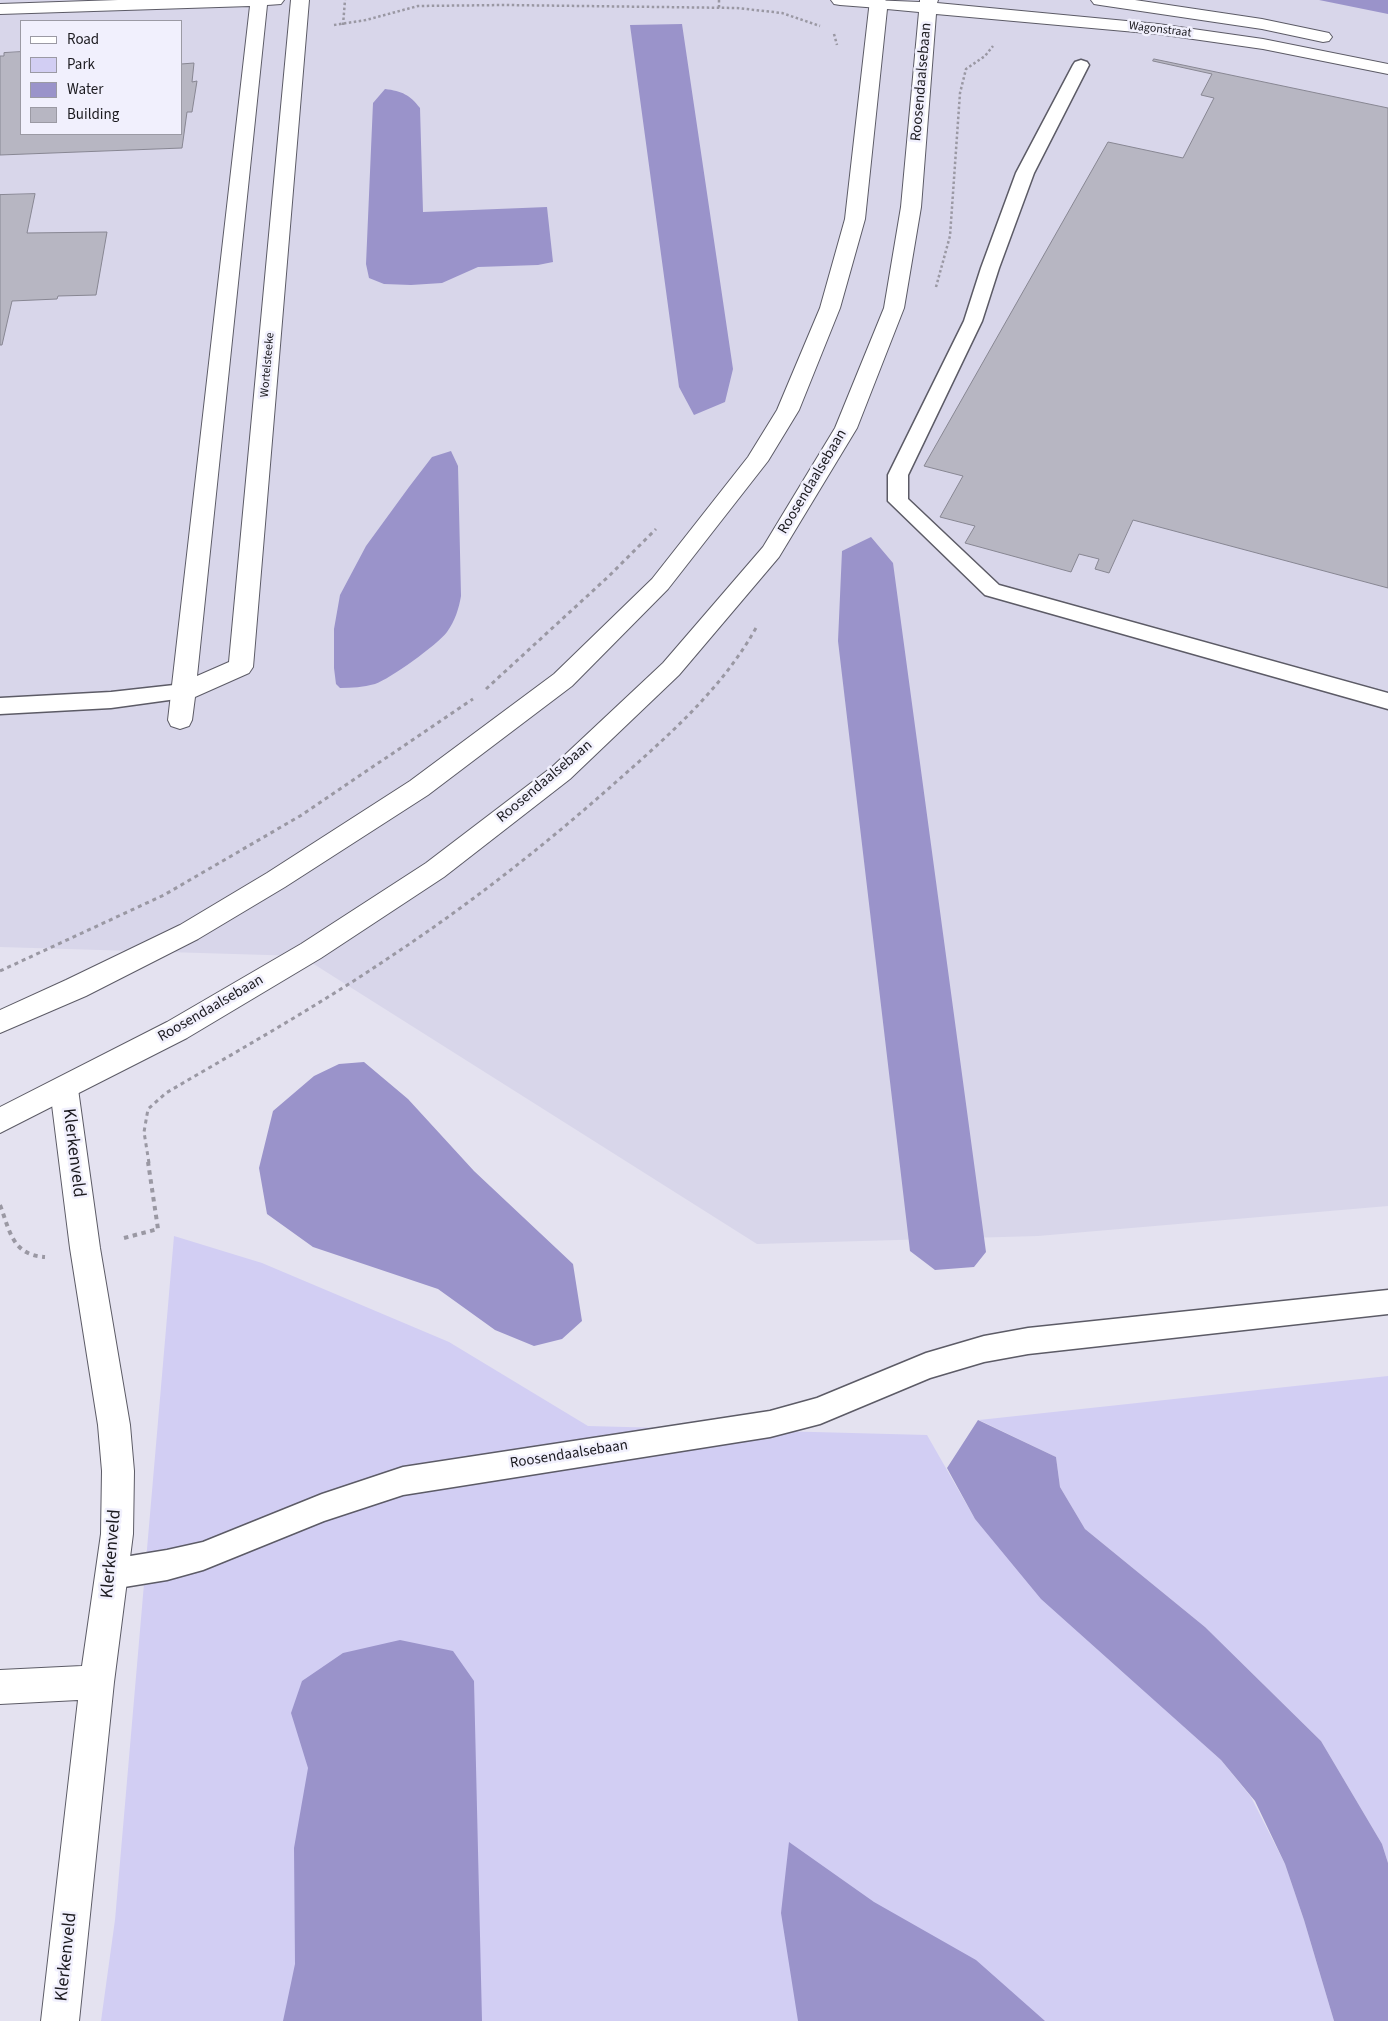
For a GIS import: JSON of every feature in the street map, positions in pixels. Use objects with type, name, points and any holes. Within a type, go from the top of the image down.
[{"type":"street","points":[[180,720],[258,0]]},
{"type":"street","points":[[0,9],[275,0]]},
{"type":"street","name":"Wortelsteeke","points":[[183,692],[241,667],[300,0]]},
{"type":"street","name":"Roosendaalsebaan","points":[[0,1121],[177,1030],[294,961],[435,870],[561,773],[671,670],[771,552],[846,428],[894,308],[911,207],[929,4],[840,0]]},
{"type":"street","name":"Wagonstraat","points":[[1100,0],[1262,24],[1340,40]]},
{"type":"street","points":[[0,1022],[76,988],[188,932],[276,880],[419,788],[563,680],[660,584],[757,461],[788,410],[830,308],[855,219],[879,2]]},
{"type":"street","name":"Wagonstraat","points":[[929,4],[1168,30],[1263,44],[1388,69]]},
{"type":"street","name":"Klerkenveld","points":[[60,2021],[97,1682],[117,1534],[118,1480],[114,1425],[85,1248],[64,1089]]},
{"type":"street","points":[[0,1687],[97,1682]]},
{"type":"lane","points":[[1081,65],[1025,173],[990,268],[973,321],[898,474],[898,500],[992,590],[1388,701]]},
{"type":"lane","points":[[0,706],[111,700],[183,692]]},
{"type":"lane","name":"Roosendaalsebaan","points":[[112,1574],[167,1565],[204,1556],[322,1508],[403,1480],[770,1424],[820,1411],[926,1366],[984,1349],[1028,1341],[1388,1302]]},
{"type":"path","points":[[345,0],[343,25],[418,6],[566,5],[720,8],[772,12],[811,22],[826,30]]},
{"type":"path","points":[[719,0],[720,8]]},
{"type":"path","points":[[838,46],[834,34],[876,36]]},
{"type":"path","points":[[483,692],[609,576],[656,528]]},
{"type":"path","points":[[0,971],[172,890],[300,816],[475,698]]},
{"type":"shaded area","points":[[0,0],[1388,0],[1388,1206],[1038,1236],[757,1244],[301,956],[0,947]]},
{"type":"green space","points":[[174,1236],[262,1263],[449,1342],[588,1426],[927,1435],[975,1519],[1144,1690],[1221,1760],[1251,1797],[1285,1864],[1334,2021],[101,2021],[115,1920]]},
{"type":"green space","points":[[1388,1376],[1388,1863],[1382,1844],[1321,1741],[1205,1627],[1085,1529],[1060,1487],[1056,1457],[979,1420]]},
{"type":"water","points":[[1319,0],[1388,0],[1388,14]]},
{"type":"water","points":[[682,24],[733,369],[725,402],[694,415],[679,387],[630,25]]},
{"type":"water","points":[[385,89],[405,94],[420,108],[423,212],[547,207],[553,262],[538,265],[478,267],[442,283],[384,284],[369,278],[366,264],[373,103]]},
{"type":"water","points":[[451,451],[458,466],[461,596],[454,619],[442,638],[391,676],[375,684],[340,688],[336,684],[334,668],[334,629],[340,595],[366,546],[432,457]]},
{"type":"water","points":[[871,537],[893,563],[986,1252],[974,1267],[935,1270],[910,1251],[838,641],[842,551]]},
{"type":"water","points":[[364,1062],[408,1099],[474,1171],[573,1264],[582,1321],[562,1339],[534,1346],[495,1330],[438,1289],[313,1247],[267,1214],[259,1168],[273,1111],[314,1076],[339,1064]]},
{"type":"water","points":[[978,1420],[1056,1457],[1060,1487],[1085,1529],[1205,1627],[1321,1741],[1382,1844],[1388,1863],[1388,2021],[1334,2021],[1285,1864],[1255,1801],[1221,1760],[1041,1599],[975,1519],[947,1468]]},
{"type":"water","points":[[400,1640],[453,1651],[474,1681],[482,2021],[283,2021],[295,1964],[294,1848],[308,1768],[291,1713],[302,1681],[343,1653]]},
{"type":"water","points":[[789,1842],[874,1902],[976,1960],[1045,2021],[798,2021],[781,1913]]},
{"type":"building","points":[[20,52],[20,135],[182,135],[182,64],[194,63],[192,82],[197,81],[192,112],[187,112],[182,148],[0,155],[0,56],[4,56],[4,53]]},
{"type":"building","points":[[1154,59],[1388,108],[1388,588],[1133,520],[1109,573],[1095,569],[1099,559],[1079,554],[1071,572],[965,543],[975,526],[940,517],[963,476],[924,466],[1108,142],[1183,158],[1214,98],[1201,95],[1212,74],[1153,61]]},
{"type":"building","points":[[35,194],[27,233],[107,232],[96,295],[58,296],[57,299],[12,301],[2,345],[0,345],[0,195]]}]
